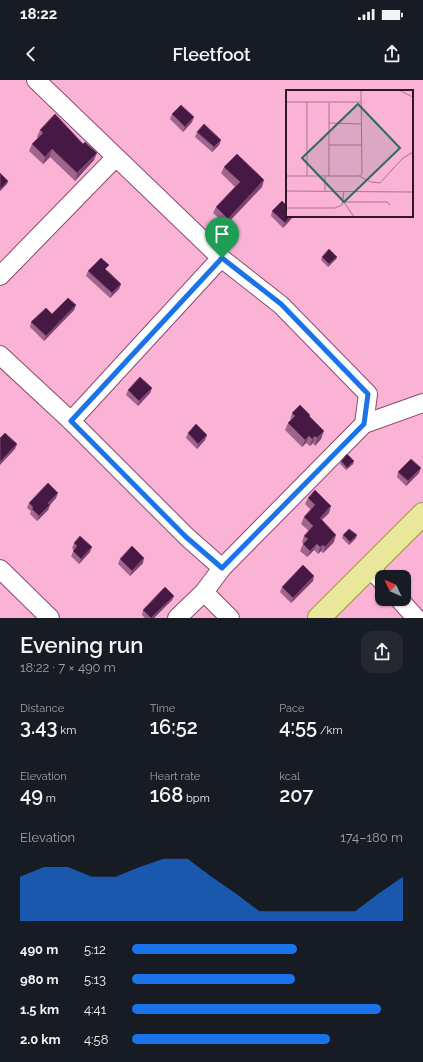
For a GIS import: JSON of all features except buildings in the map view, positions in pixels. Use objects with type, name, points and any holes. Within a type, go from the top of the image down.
[{"type":"main road","points":[[379,570],[423,514]]},
{"type":"main road","points":[[319,618],[375,575]]},
{"type":"street","points":[[36,80],[222,258],[281,304],[368,394],[364,424]]},
{"type":"street","points":[[0,276],[116,157]]},
{"type":"street","points":[[71,421],[222,258]]},
{"type":"street","points":[[0,355],[71,421],[186,537],[222,568]]},
{"type":"street","points":[[177,618],[204,592],[222,568],[364,424],[423,403]]},
{"type":"street","points":[[0,569],[50,618]]},
{"type":"street","points":[[204,592],[230,618]]},
{"type":"street","points":[[405,606],[416,618]]},
{"type":"route","points":[[222,258],[281,304],[368,394],[364,424],[222,568],[186,537],[71,421],[222,258]]}]
